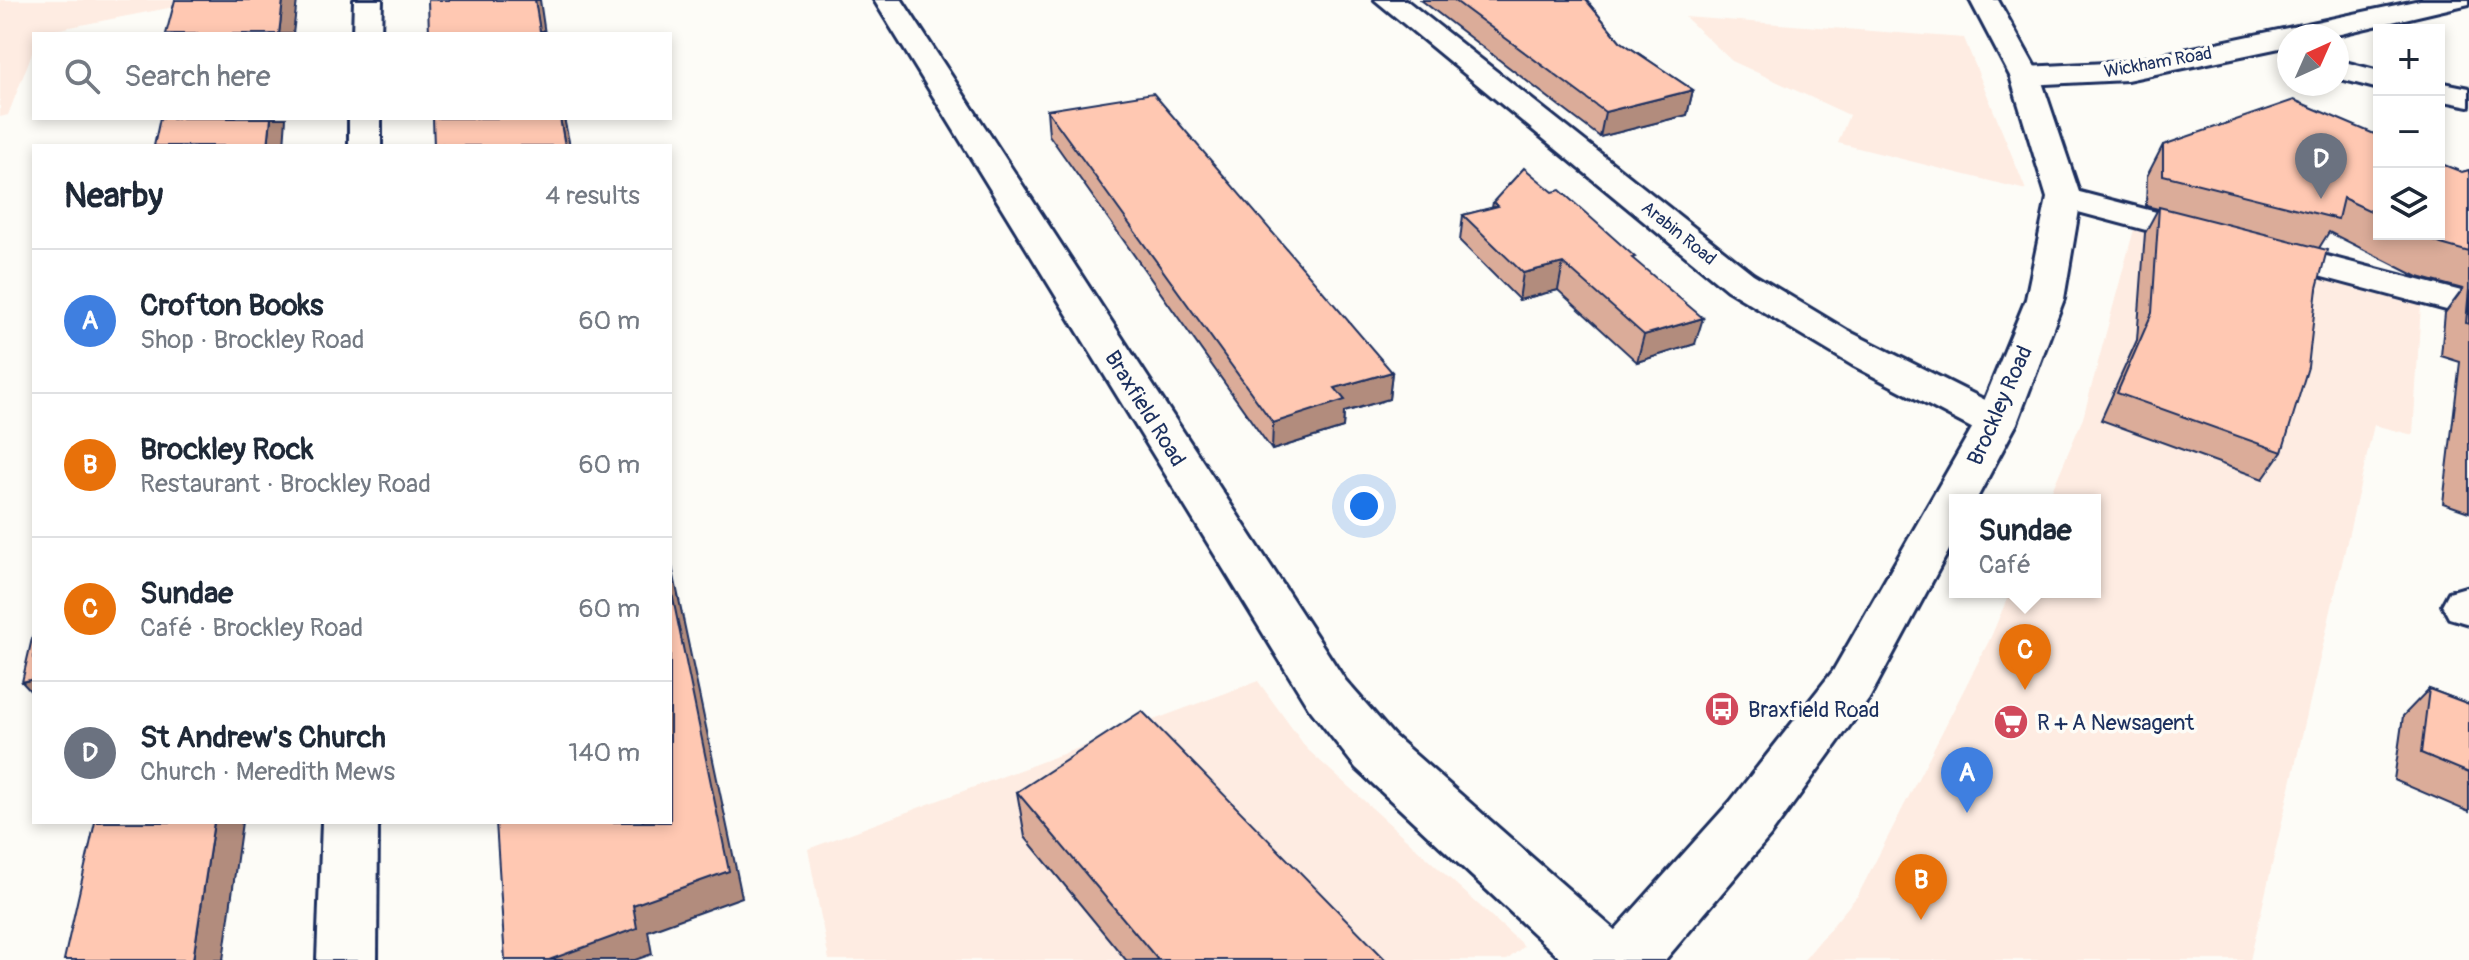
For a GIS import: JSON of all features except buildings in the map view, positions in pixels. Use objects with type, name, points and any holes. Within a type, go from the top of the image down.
[{"type":"street","points":[[367,32],[368,0]]},
{"type":"street","name":"Braxfield Road","points":[[888,0],[1327,694],[1375,752],[1605,960]]},
{"type":"street","name":"Arabin Road","points":[[1389,0],[1740,282],[1801,323],[1877,365],[1996,423]]},
{"type":"street","name":"Brockley Road","points":[[1957,494],[1996,423],[2045,299],[2064,198],[2025,76],[1984,0]]},
{"type":"street","name":"Wickham Road","points":[[2347,24],[2458,0]]},
{"type":"street","name":"Wickham Road","points":[[2025,76],[2127,71],[2277,39]]},
{"type":"street","points":[[2249,46],[2277,53]]},
{"type":"street","points":[[2349,72],[2373,78]]},
{"type":"street","points":[[2445,92],[2469,97]]},
{"type":"street","points":[[365,120],[365,144]]},
{"type":"street","points":[[2064,198],[2469,305]]},
{"type":"street","name":"Brockley Road","points":[[1627,960],[1750,819],[1851,685],[1949,508]]},
{"type":"street","points":[[347,960],[350,824]]},
{"type":"shaded area","points":[[0,0],[210,0],[32,32],[32,53],[8,115],[0,117]]},
{"type":"shaded area","points":[[1685,17],[1964,38],[2026,190],[1838,143],[1849,115],[1732,61]]},
{"type":"shaded area","points":[[2134,229],[2421,305],[2413,435],[2374,425],[2250,960],[1804,960],[1858,895],[1990,639],[2007,598],[2101,598],[2101,494],[2051,494],[2083,418]]},
{"type":"shaded area","points":[[1258,681],[1307,749],[1524,946],[1507,960],[829,960],[808,849]]},
{"type":"place","name":"St Andrew's Church","points":[[2321,199]]},
{"type":"place","name":"Sundae","points":[[2025,690]]},
{"type":"place","name":"Braxfield Road","points":[[1722,709]]},
{"type":"place","name":"R + A Newsagent","points":[[2011,722]]},
{"type":"place","name":"Crofton Books","points":[[1967,813]]},
{"type":"place","name":"Brockley Rock","points":[[1921,920]]}]
